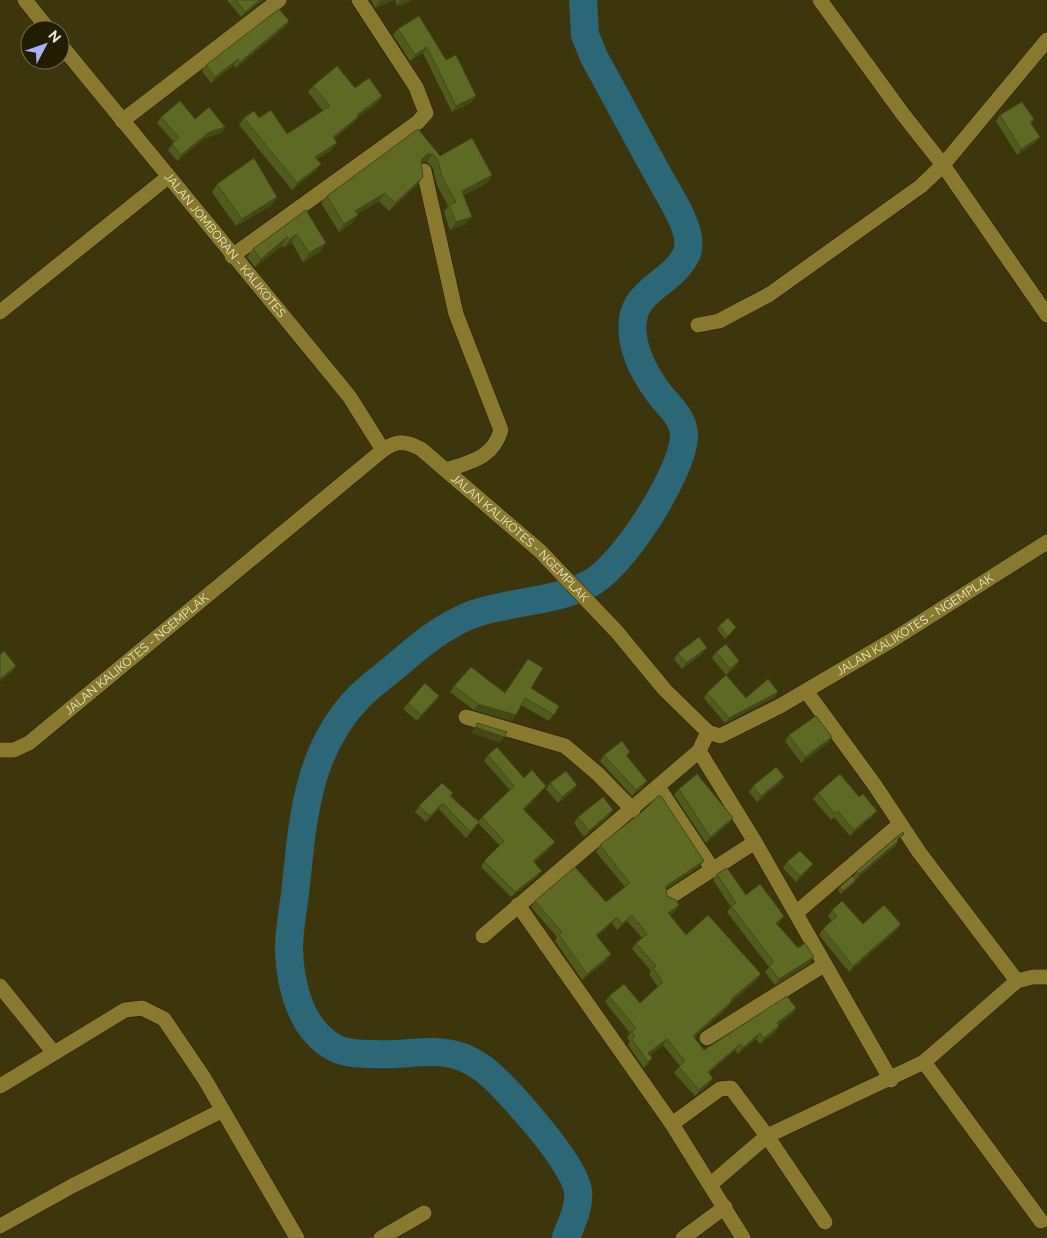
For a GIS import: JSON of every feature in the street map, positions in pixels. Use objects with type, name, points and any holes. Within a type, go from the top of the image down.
[{"type":"street","points":[[25,0],[41,20]]},
{"type":"street","points":[[122,121],[279,0]]},
{"type":"street","points":[[232,256],[418,122],[426,113],[416,87],[360,0]]},
{"type":"street","points":[[820,0],[902,113],[943,165],[1047,315]]},
{"type":"street","points":[[698,325],[719,321],[770,294],[921,186],[943,165],[1047,40]]},
{"type":"street","name":"JALAN JOMBORAN - KALIKOTES","points":[[70,56],[232,256],[349,396],[383,450]]},
{"type":"street","points":[[424,171],[456,314],[501,430],[494,447],[482,458],[446,470]]},
{"type":"street","points":[[0,312],[168,177]]},
{"type":"street","name":"JALAN KALIKOTES - NGEMPLAK","points":[[0,750],[14,750],[29,743],[395,442],[410,444],[446,470],[540,551],[580,590],[665,690],[708,732],[720,736],[728,734],[806,691],[902,634],[1047,542]]},
{"type":"street","points":[[806,691],[900,824],[1017,981]]},
{"type":"street","points":[[466,717],[565,746],[598,774],[633,810]]},
{"type":"street","points":[[482,936],[633,810],[699,751],[708,732]]},
{"type":"street","points":[[699,751],[756,842],[824,965],[891,1080]]},
{"type":"street","points":[[658,787],[713,870]]},
{"type":"street","points":[[796,913],[900,824]]},
{"type":"street","points":[[670,897],[756,842]]},
{"type":"street","points":[[518,905],[672,1124],[743,1238]]},
{"type":"street","points":[[707,1038],[824,965]]},
{"type":"street","points":[[711,1184],[767,1136],[891,1080],[924,1062],[1017,981],[1033,977],[1047,977]]},
{"type":"street","points":[[0,986],[54,1052]]},
{"type":"street","points":[[0,1086],[125,1010],[142,1008],[152,1010],[164,1019],[189,1054],[297,1238]]},
{"type":"street","points":[[924,1062],[1041,1221]]},
{"type":"street","points":[[672,1124],[720,1089],[727,1087],[734,1090],[826,1222]]},
{"type":"street","points":[[0,1226],[72,1186],[223,1110]]},
{"type":"street","points":[[683,1238],[725,1207]]},
{"type":"street","points":[[381,1238],[424,1213]]},
{"type":"building","points":[[236,0],[260,0],[245,12]]},
{"type":"building","points":[[279,9],[289,21],[240,62],[238,59],[215,77],[206,65]]},
{"type":"building","points":[[419,16],[446,60],[456,55],[476,96],[456,106],[427,47],[415,55],[398,29]]},
{"type":"building","points":[[337,66],[355,88],[369,78],[382,96],[333,137],[337,143],[315,157],[321,164],[297,183],[244,118],[254,111],[259,118],[271,110],[287,134],[330,106],[313,86]]},
{"type":"building","points":[[180,101],[195,119],[209,107],[225,127],[209,132],[181,155],[172,144],[179,138],[161,117]]},
{"type":"building","points":[[1022,102],[1034,119],[1030,122],[1040,137],[1021,149],[1000,115]]},
{"type":"building","points":[[418,129],[440,156],[472,138],[492,175],[462,191],[472,217],[456,222],[449,205],[456,202],[442,177],[438,161],[433,154],[427,154],[421,160],[423,177],[395,203],[385,193],[355,211],[358,215],[344,224],[327,196]]},
{"type":"building","points":[[254,158],[277,197],[242,219],[217,184]]},
{"type":"building","points":[[306,210],[326,243],[309,253],[297,234],[290,239],[287,237],[261,259],[253,249]]},
{"type":"building","points":[[728,618],[736,627],[728,636],[719,626]]},
{"type":"building","points":[[699,637],[707,648],[686,663],[678,653]]},
{"type":"building","points":[[726,644],[739,661],[730,669],[716,652]]},
{"type":"building","points":[[4,651],[16,666],[0,679],[0,655]]},
{"type":"building","points":[[528,659],[543,668],[531,688],[559,706],[554,715],[525,698],[516,715],[478,704],[454,686],[471,667],[505,693]]},
{"type":"building","points":[[726,675],[746,698],[768,679],[778,692],[729,718],[707,693]]},
{"type":"building","points":[[425,683],[439,696],[421,715],[408,703]]},
{"type":"building","points":[[816,716],[832,737],[805,757],[789,735]]},
{"type":"building","points":[[477,723],[507,732],[504,737],[476,727]]},
{"type":"building","points":[[622,741],[630,752],[626,755],[647,781],[636,790],[604,755]]},
{"type":"building","points":[[497,747],[524,778],[532,770],[546,786],[523,809],[555,842],[533,861],[542,871],[515,892],[484,861],[504,841],[482,817],[514,786],[488,755]]},
{"type":"building","points":[[776,767],[784,777],[761,796],[753,786]]},
{"type":"building","points":[[566,771],[577,785],[562,797],[550,783]]},
{"type":"building","points":[[697,774],[733,818],[710,837],[679,789]]},
{"type":"building","points":[[840,774],[859,797],[863,794],[877,811],[854,830],[838,811],[835,814],[818,793]]},
{"type":"building","points":[[442,783],[453,793],[450,796],[479,822],[470,832],[443,803],[430,816],[419,806]]},
{"type":"building","points":[[658,796],[661,796],[704,861],[666,886],[667,896],[676,900],[679,905],[668,913],[686,935],[708,915],[761,974],[730,1000],[731,1002],[693,1036],[704,1050],[787,996],[796,1008],[777,1023],[779,1026],[764,1038],[760,1033],[742,1048],[740,1044],[708,1072],[713,1078],[699,1090],[679,1067],[685,1061],[667,1039],[648,1053],[652,1058],[648,1062],[632,1039],[635,1036],[631,1032],[636,1028],[609,996],[624,984],[640,1003],[663,982],[653,968],[656,966],[636,943],[647,934],[632,915],[622,924],[617,917],[596,935],[611,954],[587,974],[559,935],[562,932],[535,901],[575,867],[606,902],[630,883],[600,845],[643,811]]},
{"type":"building","points":[[603,797],[613,810],[589,831],[578,817]]},
{"type":"building","points":[[903,832],[904,834],[898,841],[859,874],[857,871]]},
{"type":"building","points":[[800,851],[813,864],[800,876],[787,862]]},
{"type":"building","points":[[727,868],[746,895],[760,884],[784,916],[776,923],[798,948],[805,943],[814,957],[779,979],[769,966],[774,962],[731,906],[736,903],[717,874]]},
{"type":"building","points":[[852,876],[856,880],[843,891],[840,887]]},
{"type":"building","points":[[842,901],[863,924],[884,905],[901,924],[853,966],[823,929],[837,916],[832,910]]},
{"type":"waterway","points":[[566,1238],[578,1203],[578,1191],[574,1179],[553,1146],[509,1093],[485,1070],[471,1061],[456,1055],[436,1052],[360,1054],[335,1048],[323,1040],[306,1019],[295,992],[289,949],[302,834],[311,784],[329,738],[343,716],[360,696],[423,643],[461,619],[485,610],[560,595],[589,584],[602,575],[633,540],[648,518],[662,496],[681,453],[684,437],[682,425],[677,415],[661,396],[643,368],[633,337],[633,321],[636,308],[643,298],[680,265],[688,251],[688,237],[686,228],[674,203],[594,57],[585,35],[583,0]]}]
